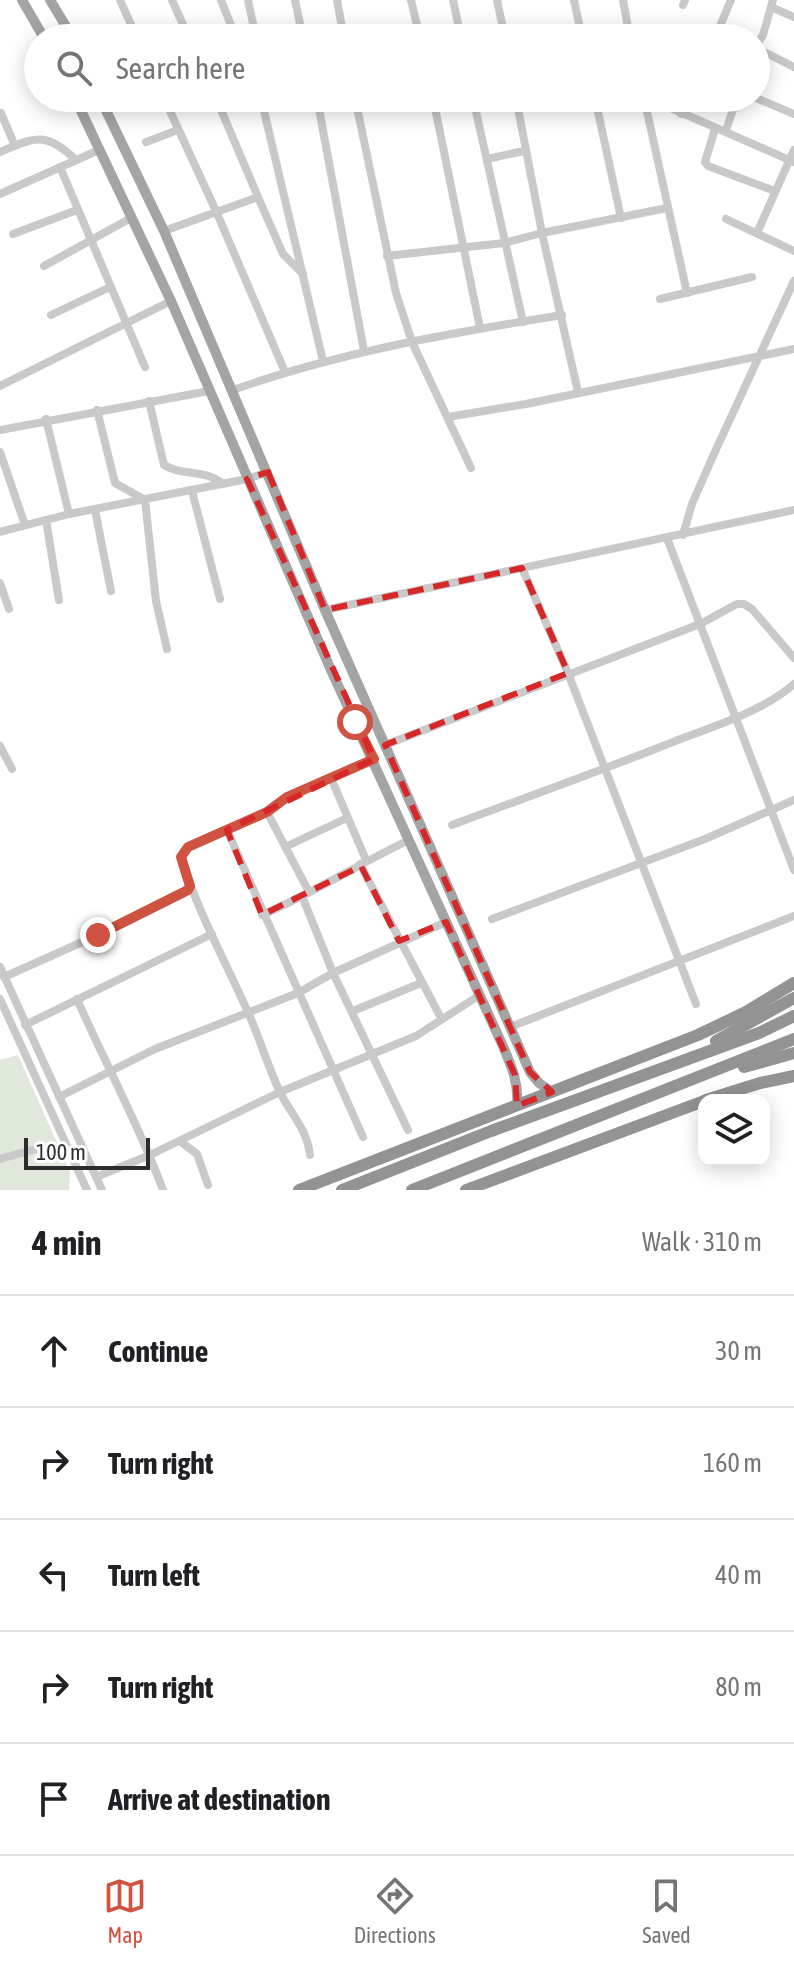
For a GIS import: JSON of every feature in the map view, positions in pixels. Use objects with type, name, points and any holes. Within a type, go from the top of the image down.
[{"type":"highway","points":[[299,1190],[698,1035],[746,1012],[794,983]]},
{"type":"highway","points":[[680,1060],[794,998]]},
{"type":"highway","points":[[342,1190],[680,1060],[759,1033],[794,1016]]},
{"type":"highway","points":[[412,1190],[794,1039]]},
{"type":"highway","points":[[691,1081],[794,1053]]},
{"type":"highway","points":[[724,1094],[794,1076]]},
{"type":"highway","points":[[466,1190],[698,1103]]},
{"type":"main road","points":[[22,0],[36,24]]},
{"type":"main road","points":[[50,0],[65,24]]},
{"type":"main road","points":[[81,112],[171,301],[247,479],[480,995],[515,1075],[517,1106]]},
{"type":"main road","points":[[107,112],[164,231],[325,610],[530,1072],[552,1092]]},
{"type":"street","points":[[120,0],[131,24]]},
{"type":"street","points":[[172,0],[183,24]]},
{"type":"street","points":[[221,0],[230,24]]},
{"type":"street","points":[[248,0],[253,24]]},
{"type":"street","points":[[295,0],[300,24]]},
{"type":"street","points":[[337,0],[341,24]]},
{"type":"street","points":[[411,0],[417,24]]},
{"type":"street","points":[[453,0],[458,24]]},
{"type":"street","points":[[497,0],[502,24]]},
{"type":"street","points":[[574,0],[579,24]]},
{"type":"street","points":[[623,0],[628,24]]},
{"type":"street","points":[[722,24],[731,0]]},
{"type":"street","points":[[765,24],[772,4],[794,17]]},
{"type":"street","points":[[770,54],[794,67]]},
{"type":"street","points":[[770,104],[794,114]]},
{"type":"street","points":[[170,112],[285,372]]},
{"type":"street","points":[[222,112],[283,254],[303,274]]},
{"type":"street","points":[[264,112],[323,361]]},
{"type":"street","points":[[320,112],[364,351]]},
{"type":"street","points":[[358,112],[387,256],[412,342],[471,468]]},
{"type":"street","points":[[436,112],[480,328]]},
{"type":"street","points":[[476,112],[523,322]]},
{"type":"street","points":[[518,112],[524,151],[578,392]]},
{"type":"street","points":[[598,112],[621,218]]},
{"type":"street","points":[[649,112],[687,293]]},
{"type":"street","points":[[677,112],[715,129],[726,130],[792,161]]},
{"type":"street","points":[[726,130],[732,112]]},
{"type":"street","points":[[1,113],[15,146]]},
{"type":"street","points":[[715,129],[705,162],[708,166],[775,191]]},
{"type":"street","points":[[146,142],[178,130]]},
{"type":"street","points":[[0,152],[32,138],[63,148],[76,160]]},
{"type":"street","points":[[0,194],[99,150]]},
{"type":"street","points":[[757,233],[792,161],[794,150]]},
{"type":"street","points":[[487,159],[524,151]]},
{"type":"street","points":[[60,167],[145,367]]},
{"type":"street","points":[[164,231],[258,197]]},
{"type":"street","points":[[387,256],[504,243],[667,208]]},
{"type":"street","points":[[13,234],[77,210]]},
{"type":"street","points":[[44,266],[131,218]]},
{"type":"street","points":[[726,219],[794,251]]},
{"type":"street","points":[[660,299],[752,277]]},
{"type":"street","points":[[683,535],[707,468],[794,281]]},
{"type":"street","points":[[51,315],[110,287]]},
{"type":"street","points":[[0,386],[171,301]]},
{"type":"street","points":[[233,390],[285,372],[364,351],[562,315]]},
{"type":"street","points":[[448,417],[794,349]]},
{"type":"street","points":[[0,430],[209,391]]},
{"type":"street","points":[[149,401],[164,465],[172,470],[208,474],[223,484]]},
{"type":"street","points":[[97,410],[115,483],[145,500]]},
{"type":"street","points":[[46,419],[69,514]]},
{"type":"street","points":[[0,452],[25,525]]},
{"type":"street","points":[[0,532],[69,514],[192,491],[268,472]]},
{"type":"street","points":[[192,491],[220,599]]},
{"type":"street","points":[[145,500],[156,601],[167,649]]},
{"type":"street","points":[[95,510],[111,591]]},
{"type":"street","points":[[325,610],[794,510]]},
{"type":"street","points":[[46,520],[59,600]]},
{"type":"street","points":[[667,538],[794,870]]},
{"type":"street","points":[[522,568],[568,673],[696,1004]]},
{"type":"street","points":[[0,583],[9,609]]},
{"type":"street","points":[[385,745],[700,624],[730,607],[744,604],[752,609],[794,658]]},
{"type":"street","points":[[452,825],[736,718],[794,684]]},
{"type":"street","points":[[0,746],[12,769]]},
{"type":"street","points":[[310,1155],[309,1140],[280,1092],[248,1011],[190,886],[181,857],[188,847],[267,812],[287,797],[374,759]]},
{"type":"street","points":[[331,778],[363,862],[399,941],[441,1018]]},
{"type":"street","points":[[492,919],[641,863],[794,800]]},
{"type":"street","points":[[267,812],[305,893],[333,973],[408,1130]]},
{"type":"street","points":[[285,847],[347,818]]},
{"type":"street","points":[[227,830],[262,915],[363,1137]]},
{"type":"street","points":[[262,915],[409,840]]},
{"type":"street","points":[[4,977],[133,919],[184,893],[190,886]]},
{"type":"street","points":[[510,1027],[794,916]]},
{"type":"street","points":[[59,1097],[108,1071],[298,993],[399,941],[446,922]]},
{"type":"street","points":[[25,1025],[212,934]]},
{"type":"street","points":[[0,967],[102,1190]]},
{"type":"street","points":[[353,1011],[421,983]]},
{"type":"street","points":[[96,1177],[150,1155],[280,1092],[416,1036],[480,995]]},
{"type":"street","points":[[0,999],[87,1190]]},
{"type":"street","points":[[77,999],[108,1071],[150,1155],[163,1190]]},
{"type":"street","points":[[180,1141],[197,1154],[208,1185]]},
{"type":"street","points":[[0,1159],[39,1148],[68,1148]]},
{"type":"highlighted area","points":[[268,472],[325,610],[522,568],[568,673],[385,745],[530,1072],[552,1092],[517,1106],[515,1075],[446,922],[399,941],[361,866],[262,915],[227,830],[374,759],[247,479]]},
{"type":"shaded area","points":[[18,1055],[70,1172],[69,1190],[0,1190],[0,1060]]},
{"type":"route","points":[[98,935],[188,890],[190,886],[181,857],[188,847],[267,812],[287,797],[374,759],[355,722]]}]
